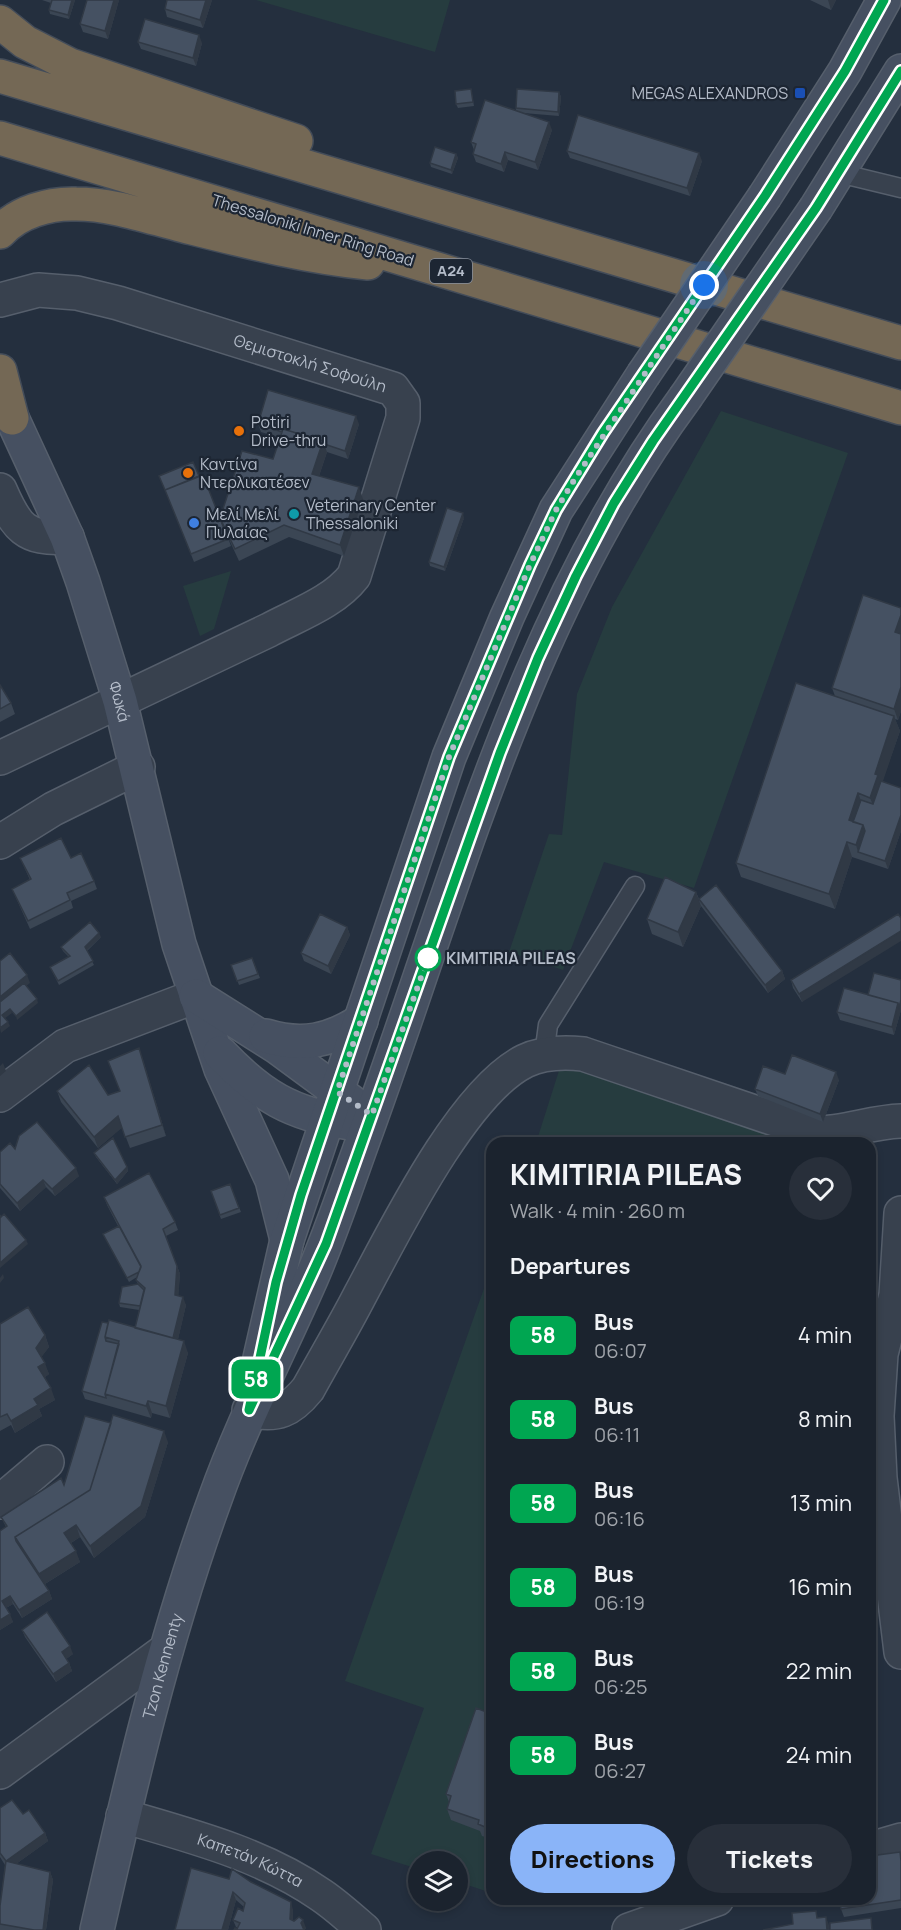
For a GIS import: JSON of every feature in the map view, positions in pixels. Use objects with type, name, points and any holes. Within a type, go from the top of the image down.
[{"type":"highway","points":[[0,22],[25,42],[70,65],[363,164],[516,227]]},
{"type":"highway","points":[[0,76],[516,227],[901,343]]},
{"type":"highway","name":"Thessaloniki Inner Ring Road","points":[[0,138],[439,267],[901,408]]},
{"type":"highway","points":[[0,232],[14,219],[32,211],[76,204],[118,209],[312,255],[366,262],[439,267]]},
{"type":"highway","points":[[0,370],[6,410]]},
{"type":"main road","name":"Tzon Kennenty","points":[[249,1410],[287,1240],[449,757],[503,626],[556,510],[643,375],[765,196],[845,71],[884,0]]},
{"type":"main road","points":[[839,173],[901,71]]},
{"type":"main road","name":"Tzon Kennenty","points":[[97,1930],[123,1816],[166,1650],[214,1500],[249,1410],[326,1244],[500,753],[538,658],[576,576],[614,503],[653,441],[839,173]]},
{"type":"main road","name":"Φωκά","points":[[6,410],[67,537],[120,701],[138,767],[172,917],[214,1047],[238,1071],[273,1098],[307,1115],[332,1106]]},
{"type":"main road","name":"Φωκά","points":[[196,996],[255,1033],[332,1106],[370,1121]]},
{"type":"main road","points":[[255,1033],[280,1040],[318,1042],[347,1030],[361,1021]]},
{"type":"main road","points":[[214,1047],[227,1084],[272,1180],[287,1240]]},
{"type":"street","name":"Θεμιστοκλή Σοφούλη","points":[[0,300],[25,291],[59,290],[118,303],[393,389],[403,403],[399,429],[354,576],[347,585],[298,615],[0,758]]},
{"type":"street","points":[[0,490],[19,523],[28,533],[44,538],[67,537]]},
{"type":"street","points":[[0,842],[53,809],[138,767]]},
{"type":"street","points":[[0,1095],[65,1046],[196,996]]},
{"type":"street","points":[[249,1410],[263,1414],[279,1413],[294,1406],[308,1389],[394,1232],[471,1110],[505,1074],[526,1060],[544,1054],[562,1052],[583,1054],[816,1134],[833,1133],[877,1122],[901,1121]]},
{"type":"street","points":[[901,1213],[899,1295],[881,1354],[877,1416],[880,1478],[901,1652]]},
{"type":"street","points":[[0,1502],[47,1462]]},
{"type":"street","points":[[0,1772],[166,1650]]},
{"type":"street","name":"Καπετάν Κώττα","points":[[123,1816],[195,1837],[269,1866],[322,1896],[364,1930]]},
{"type":"street","points":[[876,1847],[901,1840]]},
{"type":"street","points":[[629,1930],[700,1905]]},
{"type":"lane","points":[[839,173],[901,188]]},
{"type":"lane","points":[[544,1054],[548,1025],[635,886]]},
{"type":"green space","points":[[256,0],[450,0],[435,52]]},
{"type":"green space","points":[[721,411],[848,453],[694,888],[604,862],[563,970],[509,952],[549,834],[562,835],[577,694],[612,607]]},
{"type":"green space","points":[[231,571],[214,629],[200,636],[183,586]]},
{"type":"green space","points":[[563,1058],[790,1137],[538,1137]]},
{"type":"green space","points":[[486,1283],[486,1891],[468,1885],[468,1851],[408,1851],[408,1866],[371,1854],[424,1708],[345,1681]]},
{"type":"building","points":[[52,0],[72,0],[68,15],[49,10]]},
{"type":"building","points":[[87,0],[114,0],[105,31],[80,24]]},
{"type":"building","points":[[167,0],[206,0],[200,20],[165,9]]},
{"type":"building","points":[[145,19],[199,35],[193,58],[138,42]]},
{"type":"building","points":[[471,89],[473,102],[456,104],[455,91]]},
{"type":"building","points":[[517,89],[559,92],[558,112],[516,108]]},
{"type":"building","points":[[485,100],[549,122],[535,162],[505,152],[501,164],[473,154],[476,144],[471,142]]},
{"type":"building","points":[[578,115],[699,153],[687,188],[567,151]]},
{"type":"building","points":[[435,147],[456,154],[451,170],[430,163]]},
{"type":"building","points":[[268,390],[356,416],[345,451],[324,444],[323,441],[258,424]]},
{"type":"building","name":"Veterinary Center Thessaloniki","points":[[283,429],[323,441],[312,474],[359,487],[340,545],[284,525],[235,549],[220,518],[242,451],[273,459]]},
{"type":"building","name":"Καντίνα Ντερλικατέσεν","points":[[193,462],[199,476],[165,490],[159,476]]},
{"type":"building","points":[[203,475],[228,539],[191,554],[165,490]]},
{"type":"building","points":[[447,508],[463,513],[444,567],[429,562]]},
{"type":"building","points":[[863,595],[901,608],[895,632],[901,634],[901,687],[894,709],[832,688]]},
{"type":"building","points":[[796,683],[894,716],[875,774],[878,775],[870,798],[858,793],[849,820],[863,825],[856,845],[847,842],[829,894],[736,863]]},
{"type":"building","points":[[0,685],[11,703],[0,709]]},
{"type":"building","points":[[881,781],[901,788],[901,815],[885,861],[858,852],[865,831],[863,825],[853,822],[861,800],[873,804]]},
{"type":"building","points":[[61,838],[71,858],[81,853],[94,881],[67,893],[70,900],[28,921],[12,889],[31,879],[20,858]]},
{"type":"building","points":[[665,877],[696,892],[678,932],[647,919]]},
{"type":"building","points":[[716,885],[782,971],[765,985],[699,899]]},
{"type":"building","points":[[320,914],[347,927],[328,966],[301,953]]},
{"type":"building","points":[[898,914],[901,918],[901,931],[799,994],[791,980]]},
{"type":"building","points":[[90,922],[99,933],[85,947],[93,961],[58,981],[50,967],[70,956],[61,947]]},
{"type":"building","points":[[10,953],[27,975],[0,997],[0,961]]},
{"type":"building","points":[[252,958],[258,974],[237,981],[231,965]]},
{"type":"building","points":[[874,973],[901,980],[899,1007],[898,1003],[868,995]]},
{"type":"building","points":[[24,983],[37,999],[16,1016],[10,1009],[2,1015],[8,1022],[0,1028],[0,1002]]},
{"type":"building","points":[[844,988],[898,1003],[892,1027],[837,1012]]},
{"type":"building","points":[[139,1048],[162,1125],[125,1137],[118,1116],[94,1137],[57,1091],[89,1065],[108,1095],[120,1091],[108,1061]]},
{"type":"building","points":[[792,1055],[836,1072],[820,1114],[755,1089],[763,1066],[785,1074]]},
{"type":"building","points":[[37,1122],[76,1168],[52,1189],[43,1180],[17,1203],[0,1184],[0,1152],[10,1143],[15,1149],[19,1136]]},
{"type":"building","points":[[113,1138],[127,1167],[115,1180],[94,1153]]},
{"type":"building","points":[[149,1173],[175,1222],[163,1229],[177,1266],[175,1295],[183,1297],[173,1338],[135,1328],[145,1288],[136,1280],[141,1266],[104,1197]]},
{"type":"building","points":[[230,1184],[239,1208],[220,1215],[211,1191]]},
{"type":"building","points":[[4,1214],[26,1240],[0,1263],[0,1215],[1,1217]]},
{"type":"building","points":[[119,1226],[141,1267],[139,1272],[127,1278],[103,1234]]},
{"type":"building","points":[[138,1284],[144,1290],[140,1306],[119,1303],[122,1287]]},
{"type":"building","points":[[28,1307],[45,1335],[36,1348],[45,1363],[38,1367],[51,1388],[34,1399],[38,1405],[11,1421],[7,1414],[0,1417],[0,1324]]},
{"type":"building","points":[[109,1320],[184,1341],[166,1406],[148,1401],[146,1406],[105,1394],[119,1341],[105,1337]]},
{"type":"building","points":[[102,1322],[108,1323],[106,1341],[119,1344],[105,1394],[106,1398],[82,1391]]},
{"type":"building","points":[[113,1415],[164,1431],[141,1506],[90,1546],[76,1525],[64,1533],[76,1551],[39,1574],[15,1537],[90,1490]]},
{"type":"building","points":[[85,1416],[111,1423],[90,1490],[15,1537],[49,1591],[19,1610],[10,1596],[2,1601],[10,1614],[0,1620],[0,1531],[7,1526],[1,1517],[61,1478],[64,1485]]},
{"type":"building","points":[[47,1612],[70,1646],[62,1652],[69,1663],[53,1674],[22,1630]]},
{"type":"building","points":[[476,1708],[486,1712],[485,1827],[478,1824],[479,1820],[447,1809],[451,1796],[446,1794]]},
{"type":"building","points":[[12,1800],[23,1814],[29,1810],[45,1833],[6,1861],[0,1853],[0,1808]]},
{"type":"building","points":[[900,1852],[901,1900],[876,1904],[876,1855]]},
{"type":"building","points":[[6,1861],[50,1872],[43,1930],[0,1924]]},
{"type":"building","points":[[191,1868],[229,1879],[232,1869],[251,1882],[291,1902],[290,1919],[294,1921],[299,1917],[303,1920],[301,1923],[304,1930],[234,1930],[240,1923],[233,1920],[238,1908],[243,1911],[245,1903],[233,1892],[222,1930],[175,1930]]},
{"type":"building","points":[[840,1905],[868,1905],[841,1909]]},
{"type":"building","points":[[816,1911],[817,1918],[826,1917],[827,1930],[763,1930],[793,1924],[792,1913]]},
{"type":"building","points":[[871,1918],[872,1930],[830,1930],[830,1923]]},
{"type":"bus line","name":"58","points":[[884,0],[845,71],[765,196],[603,433],[556,510],[530,565],[449,757],[301,1195],[276,1282],[249,1410],[326,1244],[500,753],[538,658],[576,576],[614,503],[653,441],[816,208],[901,71]]},
{"type":"place","name":"MEGAS ALEXANDROS","points":[[800,93]]},
{"type":"place","name":"Potiri Drive-thru","points":[[239,431]]},
{"type":"place","name":"Καντίνα Ντερλικατέσεν","points":[[188,473]]},
{"type":"place","name":"Veterinary Center Thessaloniki","points":[[294,514]]},
{"type":"place","name":"Μελί Μελί Πυλαίας","points":[[194,523]]},
{"type":"place","name":"KIMITIRIA PILEAS","points":[[428,958]]},
{"type":"route","points":[[428,958],[372,1115],[337,1092],[429,812],[468,707],[556,510],[603,433],[704,285]]}]
